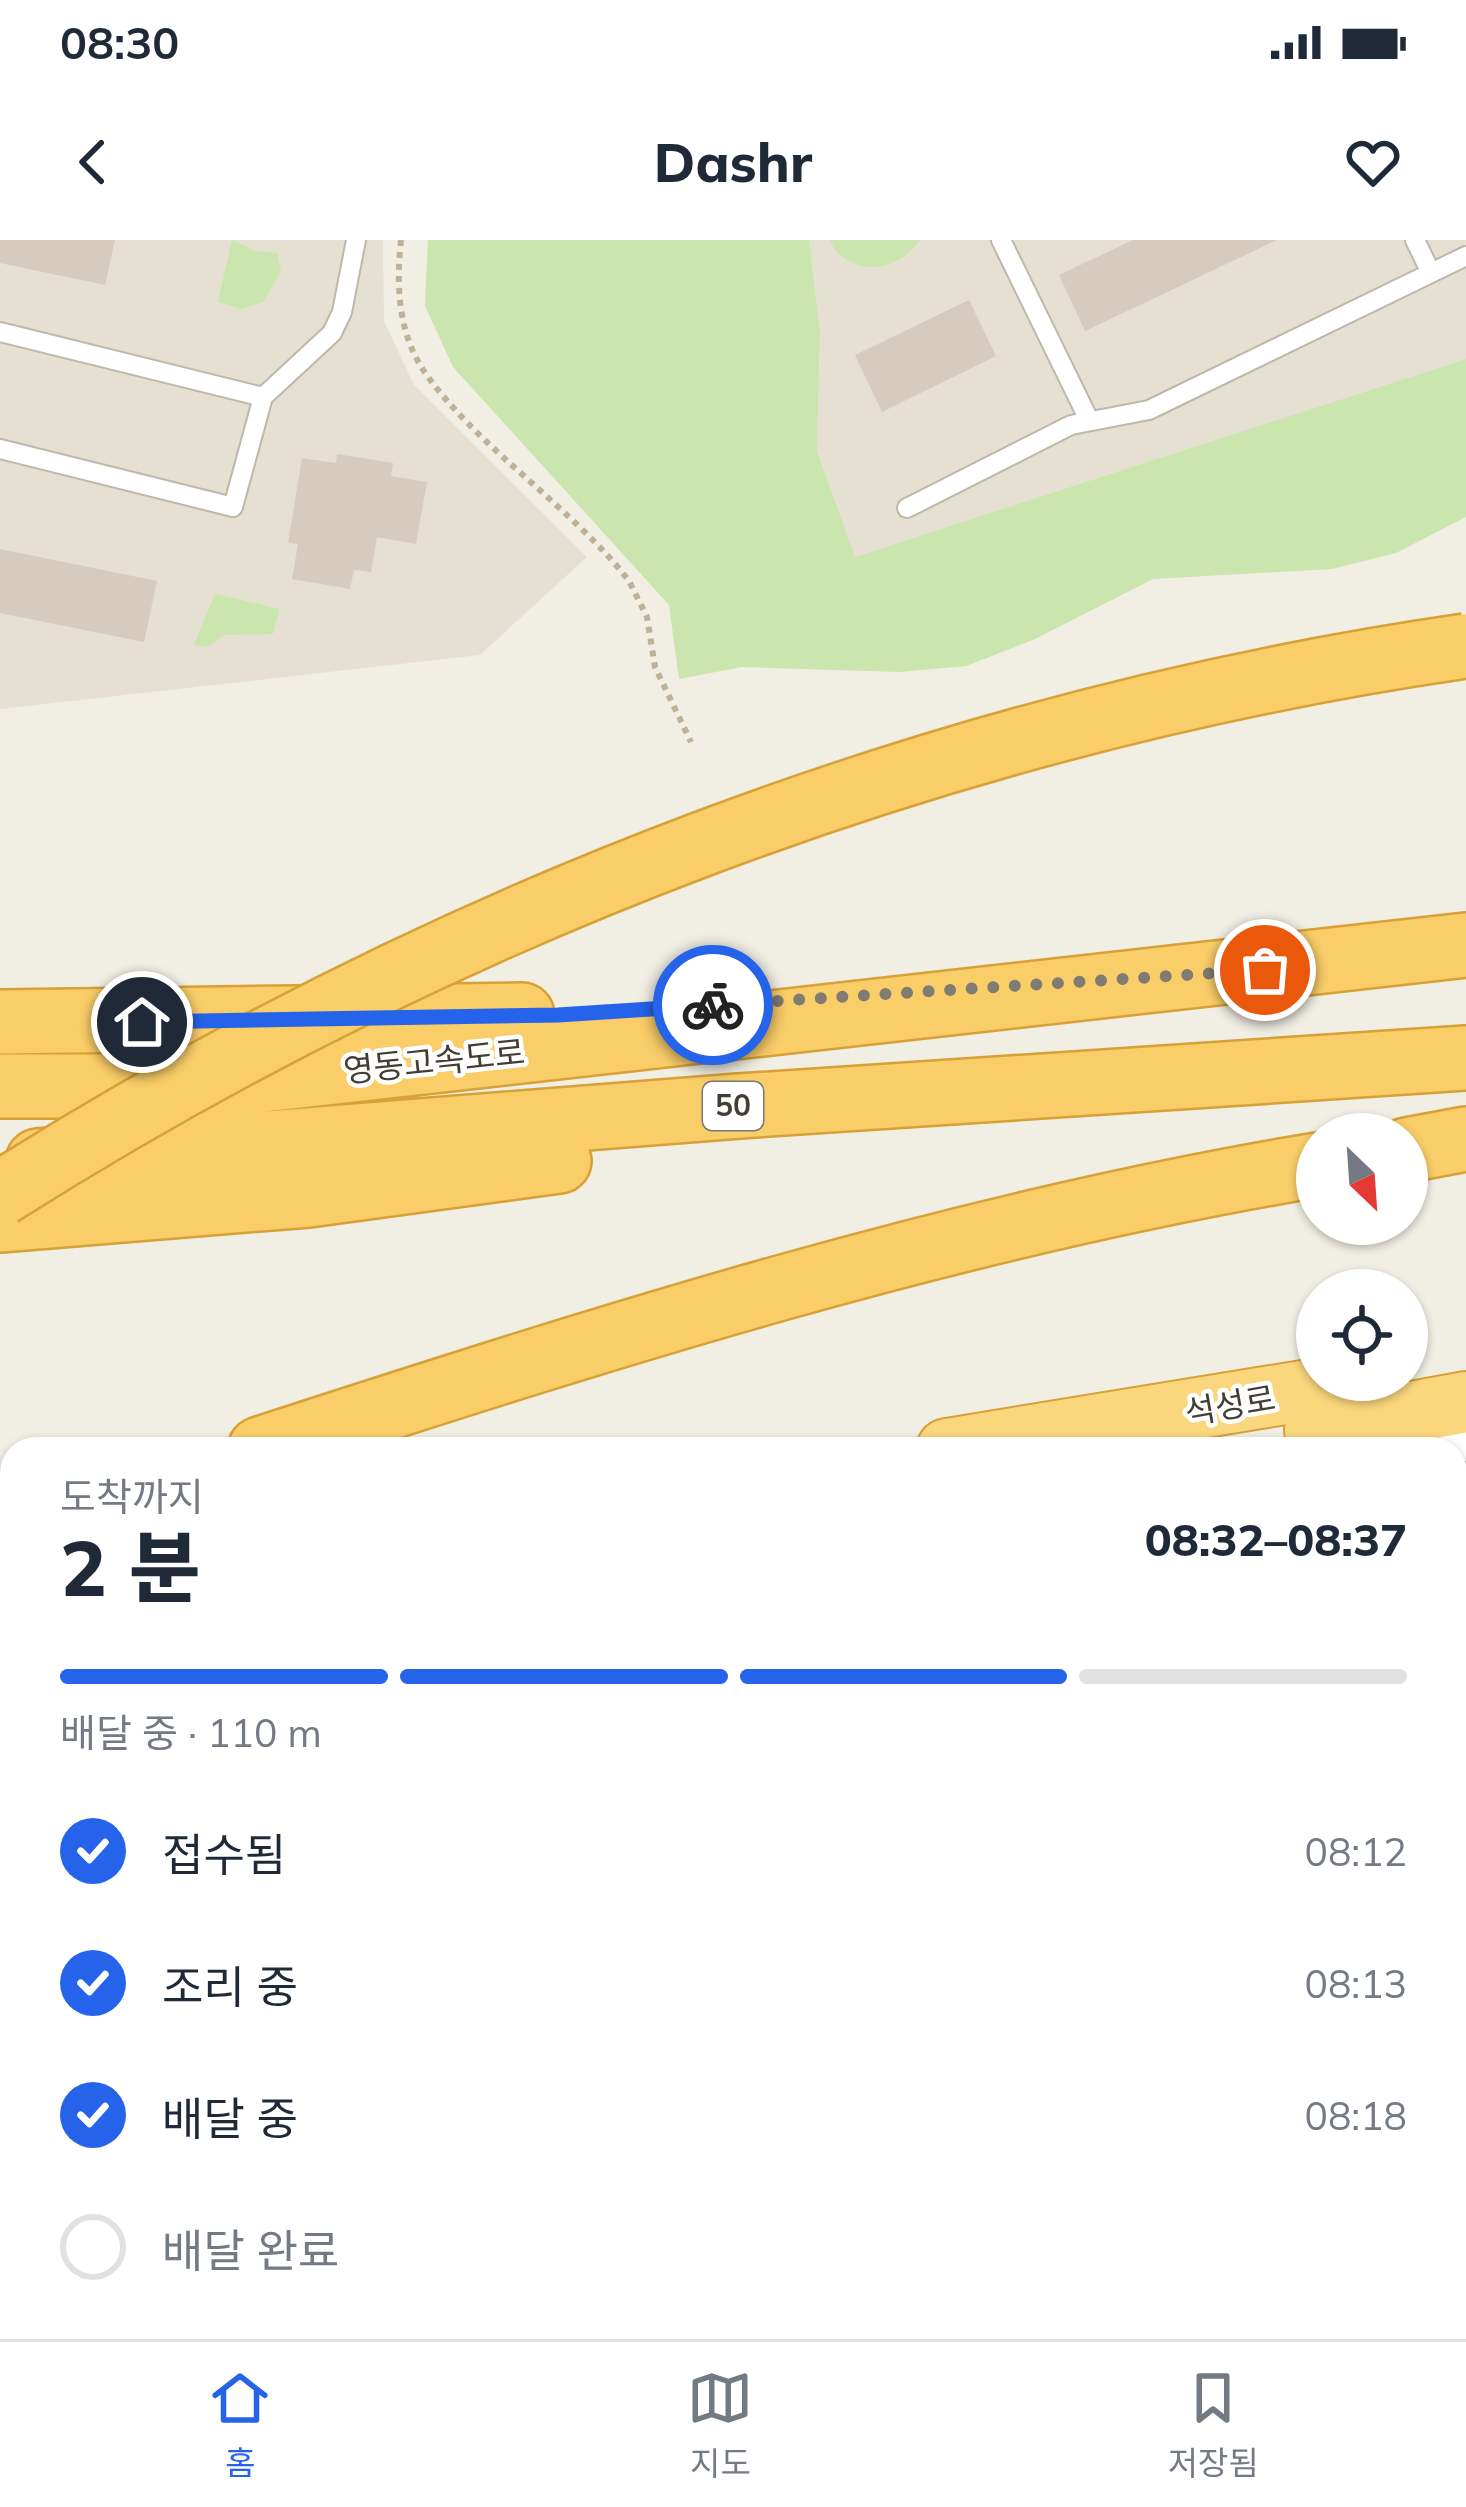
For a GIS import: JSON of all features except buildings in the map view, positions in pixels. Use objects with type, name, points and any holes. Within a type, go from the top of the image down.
[{"type":"highway","points":[[0,1193],[186,1084],[399,973],[651,861],[895,779],[1110,717],[1466,646]]},
{"type":"highway","name":"영동고속도로","points":[[0,1086],[209,1086],[1466,945]]},
{"type":"highway","name":"영동고속도로","points":[[0,1022],[558,1015],[1225,975]]},
{"type":"highway","name":"영동고속도로","points":[[0,1164],[1466,1058]]},
{"type":"highway","name":"영동고속도로","points":[[0,1220],[308,1195],[1202,1076]]},
{"type":"highway","points":[[299,1437],[848,1267],[993,1228],[1296,1169]]},
{"type":"highway","points":[[1428,1369],[1466,1363]]},
{"type":"highway","name":"석성로","points":[[1127,1437],[1187,1433],[1297,1401]]},
{"type":"highway","points":[[1187,1433],[1466,1402]]},
{"type":"lane","points":[[0,449],[233,507],[262,397],[332,333],[342,312],[356,240]]},
{"type":"lane","points":[[1001,240],[1088,418]]},
{"type":"lane","points":[[1415,240],[1430,272]]},
{"type":"lane","points":[[907,508],[1088,418],[1149,410],[1466,256]]},
{"type":"lane","points":[[0,332],[262,397]]},
{"type":"path","points":[[401,240],[397,278],[401,316],[425,373],[628,581],[647,617],[656,667],[691,742]]},
{"type":"shaded area","points":[[0,240],[383,240],[384,321],[414,385],[587,557],[480,655],[0,709]]},
{"type":"shaded area","points":[[809,240],[1466,240],[1466,359],[855,558],[817,451],[820,332]]},
{"type":"green space","points":[[232,240],[255,251],[277,253],[281,272],[263,302],[242,309],[218,302]]},
{"type":"green space","points":[[428,240],[809,240],[820,332],[817,451],[855,557],[1466,359],[1466,517],[1396,553],[1332,569],[1153,579],[1035,639],[966,666],[900,672],[742,667],[679,679],[669,605],[453,367],[425,306]]},
{"type":"green space","points":[[829,240],[920,240],[899,259],[874,267],[849,261]]},
{"type":"green space","points":[[215,594],[280,609],[273,634],[225,635],[207,647],[194,645]]},
{"type":"way so far","points":[[713,1005],[1265,970]]},
{"type":"route","points":[[142,1022],[558,1015],[713,1005]]}]
